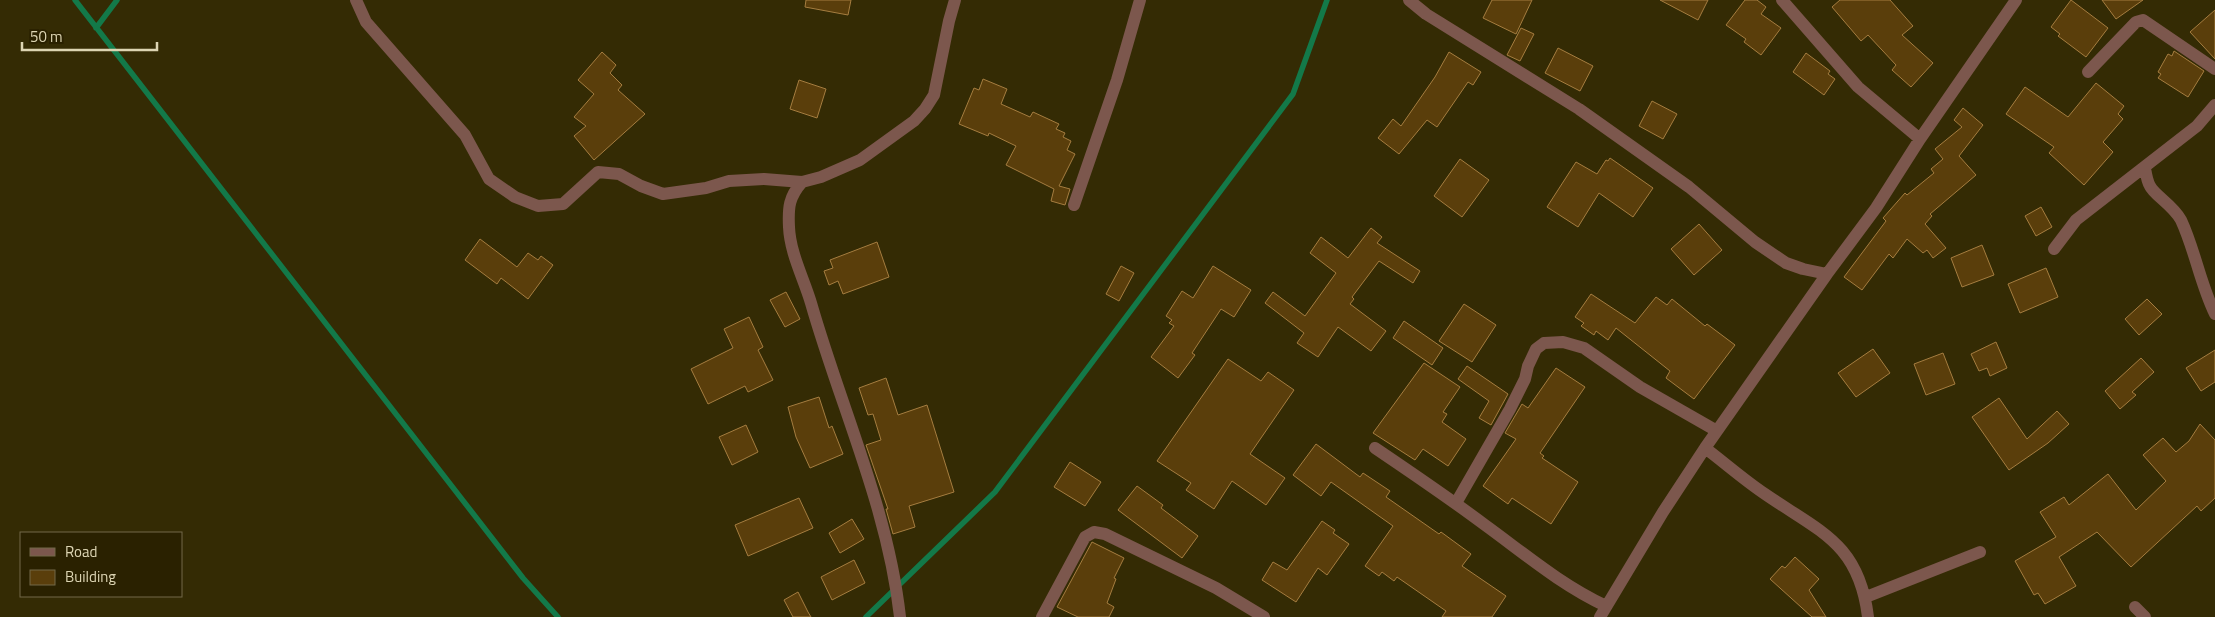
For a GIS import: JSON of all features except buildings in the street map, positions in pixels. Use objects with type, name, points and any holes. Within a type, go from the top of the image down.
[{"type":"street","points":[[356,0],[366,22],[466,136],[490,179],[514,197],[538,206],[563,204],[598,172],[619,174],[641,186],[663,194],[706,188],[729,181],[764,179],[802,182],[820,177],[860,160],[914,121],[926,109],[934,95],[955,0]]},
{"type":"street","points":[[1074,205],[1117,80],[1140,0]]},
{"type":"street","points":[[1409,0],[1426,14],[1579,109],[1657,163],[1755,242],[1786,263],[1827,274]]},
{"type":"street","points":[[1782,0],[1858,87],[1920,139]]},
{"type":"street","points":[[1375,448],[1456,503],[1543,569],[1603,611],[1663,512],[1705,448],[1827,274],[1876,208],[1920,139],[2016,0]]},
{"type":"street","points":[[2088,72],[2136,22],[2144,20],[2215,69]]},
{"type":"street","points":[[2054,249],[2076,220],[2197,126],[2215,105]]},
{"type":"street","points":[[2145,168],[2150,188],[2169,203],[2180,218],[2204,292],[2215,314]]},
{"type":"street","points":[[802,182],[791,195],[789,229],[822,340],[845,410],[858,442],[881,517],[897,588],[900,617]]},
{"type":"street","points":[[1456,503],[1526,379],[1528,366],[1536,349],[1544,343],[1563,342],[1584,348],[1640,386],[1717,431]]},
{"type":"street","points":[[1705,448],[1764,494],[1819,529],[1837,544],[1850,559],[1866,597],[1868,617]]},
{"type":"street","points":[[1042,617],[1085,537],[1094,532],[1105,534],[1183,571],[1247,605],[1264,617]]},
{"type":"street","points":[[1866,597],[1980,552]]},
{"type":"street","points":[[2135,607],[2145,617]]},
{"type":"waterway","points":[[75,0],[523,578],[558,617]]},
{"type":"waterway","points":[[96,28],[117,0]]},
{"type":"waterway","points":[[866,617],[995,492],[1293,94],[1327,0]]}]
